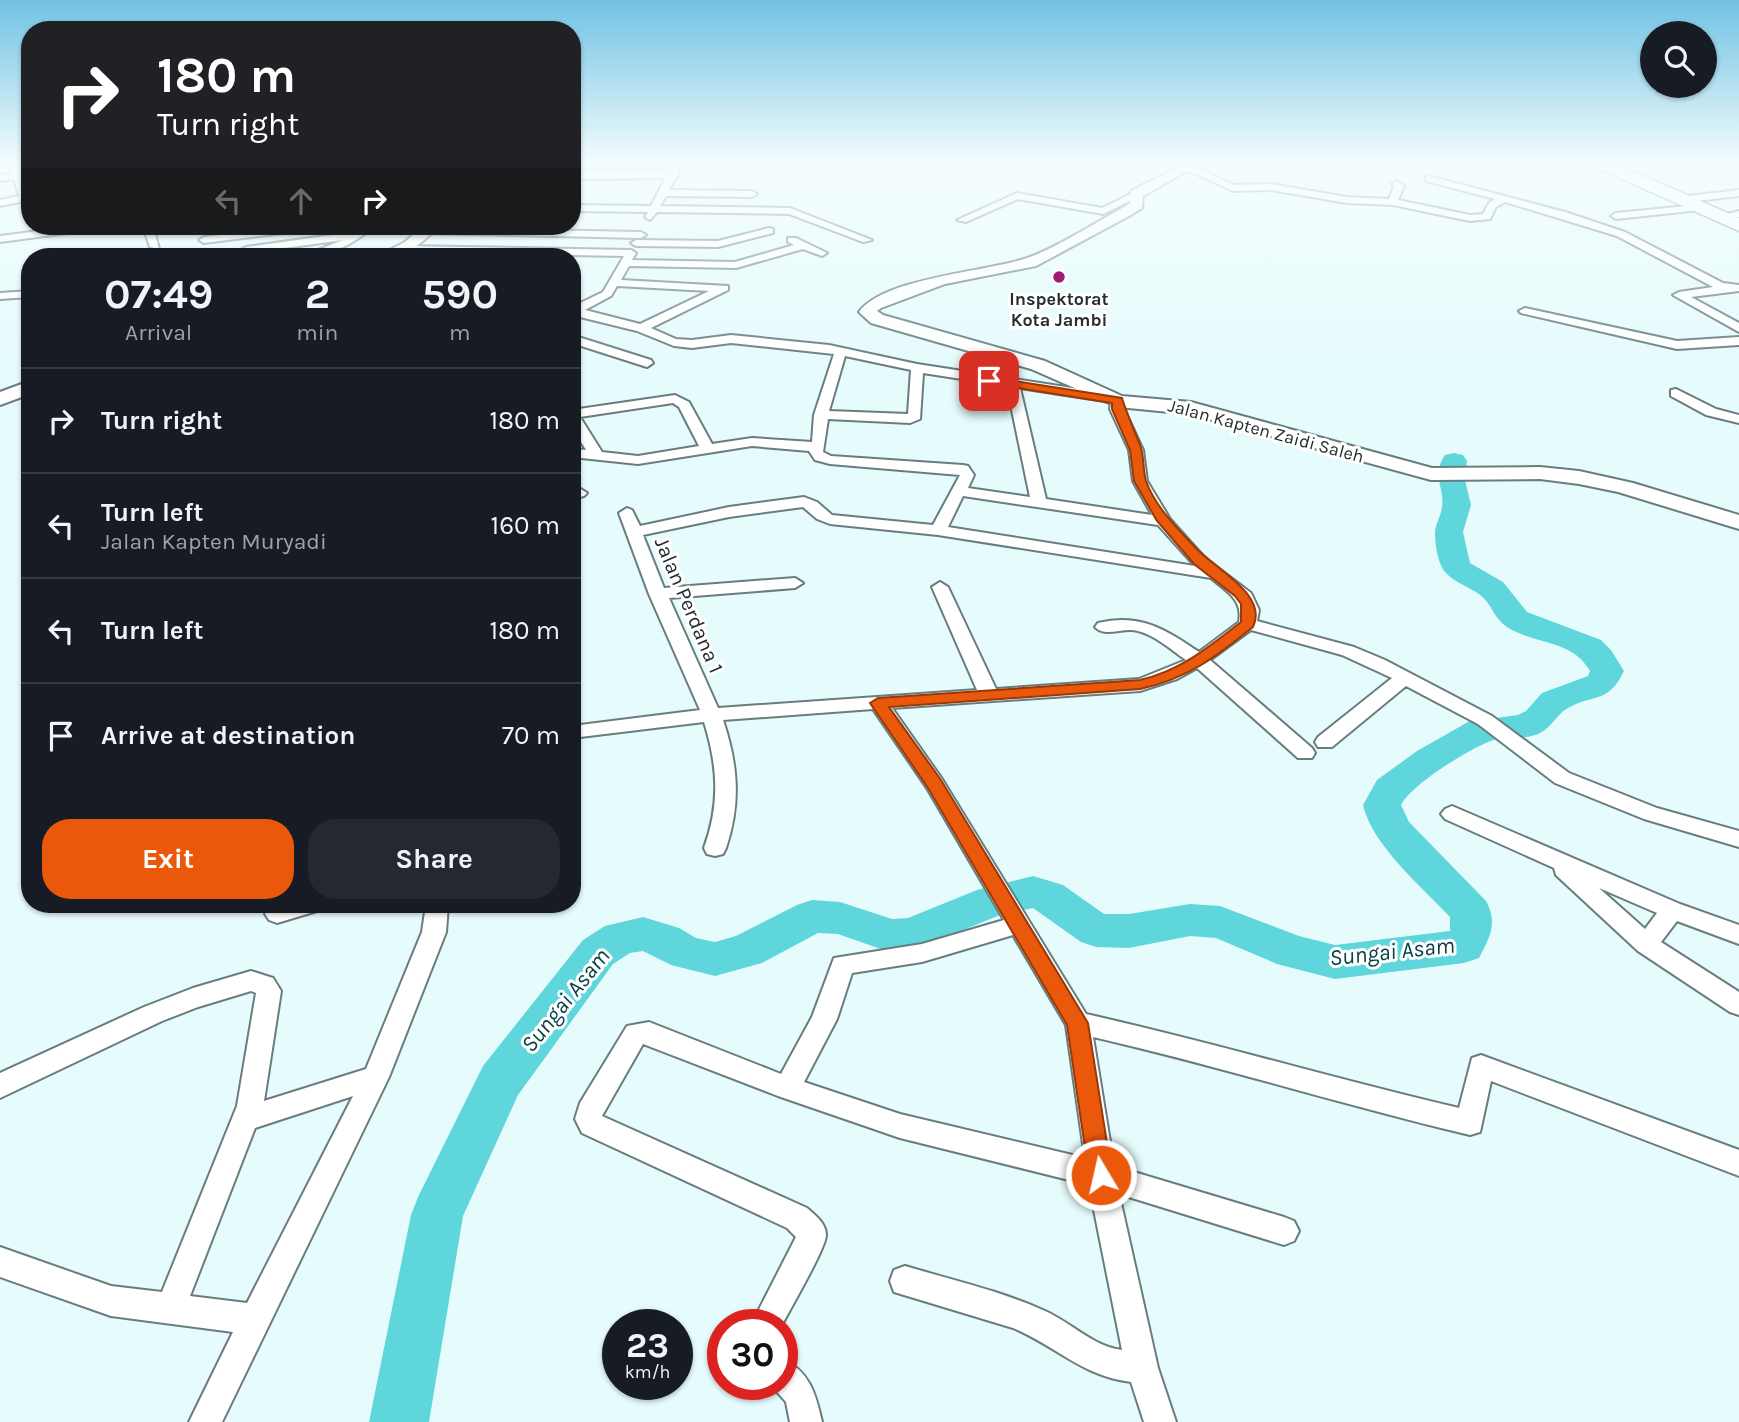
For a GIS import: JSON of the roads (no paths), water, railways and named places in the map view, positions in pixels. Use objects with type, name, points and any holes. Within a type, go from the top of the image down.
[{"type":"street","points":[[602,231],[633,249],[736,265],[804,245]]},
{"type":"street","points":[[581,307],[607,294],[642,231]]},
{"type":"street","points":[[581,253],[718,244],[768,231]]},
{"type":"street","points":[[770,231],[822,253]]},
{"type":"street","points":[[844,231],[867,240]]},
{"type":"street","name":"Jalan Kapten Zaidi Saleh","points":[[1091,231],[1030,263],[941,280],[875,304],[867,313],[877,319],[1038,365],[1114,399],[1191,408],[1431,474],[1456,476],[1530,472],[1582,478],[1739,522]]},
{"type":"street","points":[[1613,231],[1720,286],[1735,288]]},
{"type":"street","points":[[0,239],[30,235]]},
{"type":"street","points":[[149,235],[155,247]]},
{"type":"street","points":[[198,248],[205,235]]},
{"type":"street","points":[[204,240],[240,235]]},
{"type":"street","points":[[278,248],[357,235]]},
{"type":"street","points":[[331,248],[357,235]]},
{"type":"street","points":[[405,248],[420,235]]},
{"type":"street","points":[[614,283],[724,288],[641,328]]},
{"type":"street","points":[[1735,288],[1679,295],[1739,328]]},
{"type":"street","points":[[0,296],[21,295]]},
{"type":"street","points":[[1525,311],[1677,345],[1739,341]]},
{"type":"street","points":[[581,313],[641,328],[684,344],[731,339],[829,349],[1013,385],[1114,399],[1136,450],[1140,481],[1163,521],[1184,546],[1244,597],[1250,611],[1248,624],[1200,661],[1160,680],[1140,685],[710,715],[581,731]]},
{"type":"street","points":[[581,342],[646,363]]},
{"type":"street","points":[[581,347],[587,344]]},
{"type":"street","points":[[840,353],[821,415],[821,433],[816,453],[830,460],[963,469],[967,475],[938,530]]},
{"type":"street","points":[[821,415],[910,419],[915,416],[918,368]]},
{"type":"street","points":[[1013,385],[1039,502]]},
{"type":"street","points":[[0,398],[21,390]]},
{"type":"street","points":[[1675,393],[1711,412],[1739,419]]},
{"type":"street","points":[[581,414],[675,399],[684,405],[707,448]]},
{"type":"street","points":[[581,430],[597,456]]},
{"type":"street","points":[[581,454],[638,460],[751,442],[817,447]]},
{"type":"street","points":[[960,491],[1163,521]]},
{"type":"street","points":[[634,532],[729,512],[804,502],[813,505],[825,518],[938,530],[1214,574]]},
{"type":"street","name":"Jalan Perdana 1","points":[[627,513],[658,594],[684,648],[710,715],[726,768],[728,789],[721,832],[715,848]]},
{"type":"street","points":[[658,594],[795,583]]},
{"type":"street","points":[[940,587],[989,695]]},
{"type":"street","points":[[1248,624],[1348,651],[1404,678],[1485,720],[1562,778],[1601,796],[1651,814],[1739,839]]},
{"type":"street","points":[[1104,627],[1135,625],[1150,628],[1200,661],[1305,753]]},
{"type":"street","points":[[1325,742],[1404,678]]},
{"type":"street","points":[[878,703],[934,784],[1078,1023],[1101,1175],[1142,1368],[1160,1422]]},
{"type":"street","points":[[1452,814],[1672,910],[1739,935]]},
{"type":"street","points":[[1552,858],[1646,944],[1739,1005]]},
{"type":"street","points":[[1646,944],[1672,910]]},
{"type":"street","points":[[205,1422],[376,1077],[434,932],[436,913]]},
{"type":"street","points":[[787,1088],[824,1019],[844,965],[922,953],[1015,921]]},
{"type":"street","points":[[0,1086],[193,998],[251,981],[264,985],[269,991],[250,1106],[170,1308]]},
{"type":"street","points":[[1078,1023],[1185,1047],[1351,1095],[1470,1123],[1481,1066],[1739,1163]]},
{"type":"street","points":[[774,1309],[812,1236],[809,1226],[616,1137],[592,1124],[588,1118],[589,1112],[636,1034],[642,1032],[787,1088],[900,1126],[1101,1175],[1284,1231]]},
{"type":"street","points":[[244,1119],[376,1077]]},
{"type":"street","points":[[0,1262],[111,1301],[255,1319]]},
{"type":"street","points":[[905,1281],[1038,1323],[1088,1355],[1110,1364],[1142,1368]]},
{"type":"street","points":[[798,1392],[806,1422]]},
{"type":"waterway","name":"Sungai Asam","points":[[399,1422],[437,1215],[500,1081],[598,952],[620,938],[643,934],[664,940],[686,953],[715,959],[747,951],[812,916],[840,918],[892,936],[912,934],[992,901],[1033,892],[1048,896],[1096,930],[1129,931],[1190,920],[1220,922],[1292,952],[1335,962],[1464,946],[1472,930],[1471,912],[1395,832],[1385,817],[1382,805],[1390,789],[1430,760],[1481,730],[1525,726],[1538,719],[1554,701],[1601,683],[1607,671],[1589,647],[1528,626],[1516,619],[1492,589],[1456,567],[1449,532],[1457,505],[1451,480],[1454,461]]},
{"type":"place","name":"Inspektorat Kota Jambi","points":[[1059,277]]}]
